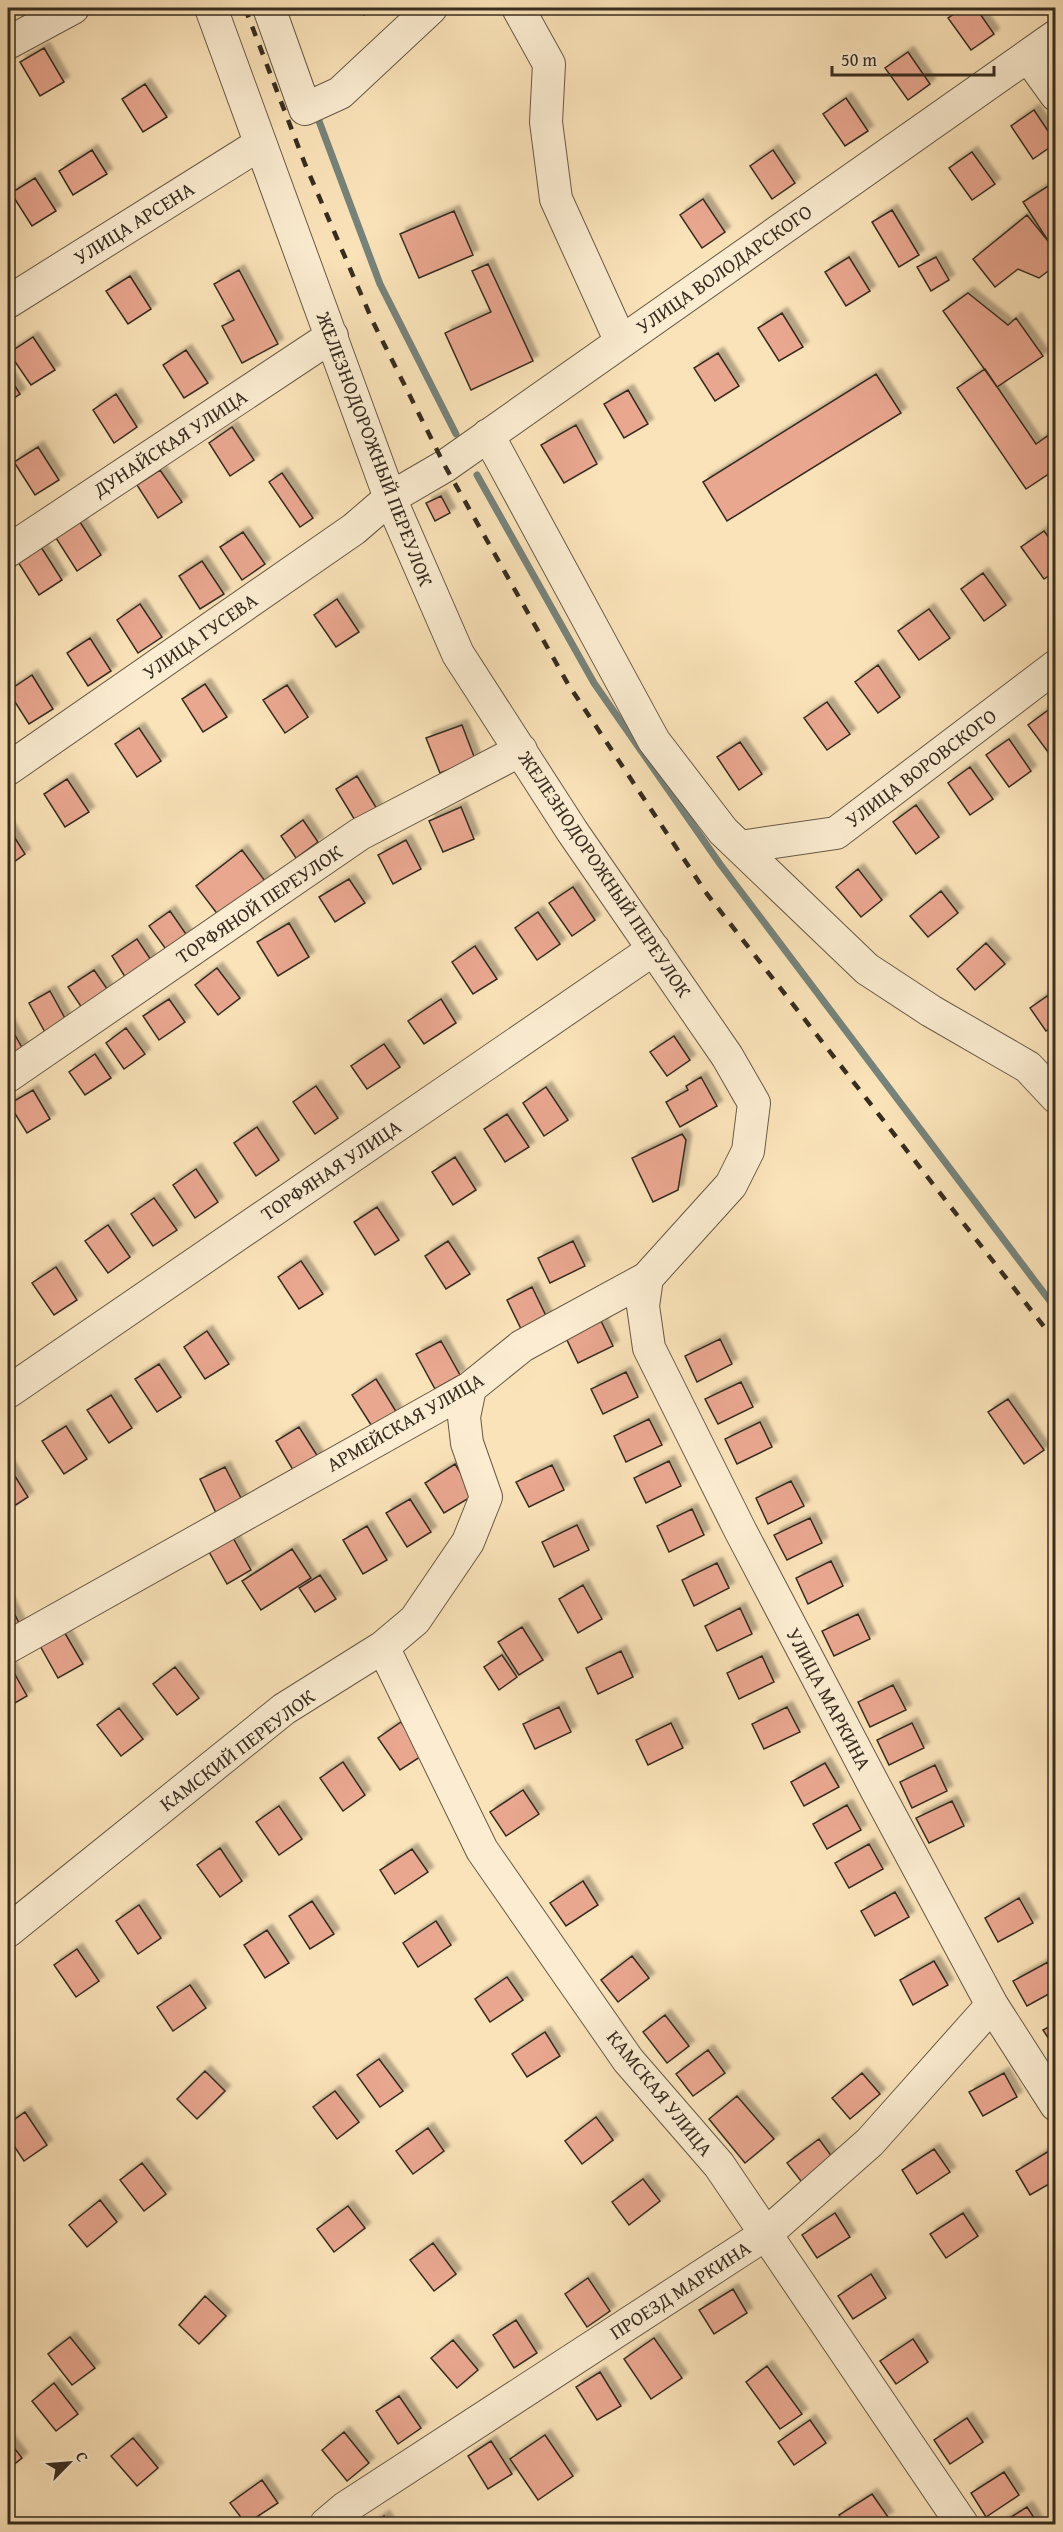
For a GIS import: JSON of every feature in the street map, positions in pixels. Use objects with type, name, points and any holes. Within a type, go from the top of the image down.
[{"type":"street","points":[[8,43],[73,8]]},
{"type":"street","name":"ЖЕЛЕЗНОДОРОЖНЫЙ ПЕРЕУЛОК","points":[[211,8],[390,498],[458,654],[572,831],[727,1056],[754,1103]]},
{"type":"street","points":[[269,8],[305,109],[340,93],[428,8]]},
{"type":"street","points":[[518,8],[549,64],[546,123],[556,199],[621,342]]},
{"type":"street","name":"УЛИЦА ВОЛОДАРСКОГО","points":[[390,498],[445,466],[1056,36]]},
{"type":"street","points":[[1028,56],[1056,95]]},
{"type":"street","name":"УЛИЦА АРСЕНА","points":[[8,302],[260,144]]},
{"type":"street","name":"ДУНАЙСКАЯ УЛИЦА","points":[[8,551],[332,336]]},
{"type":"street","points":[[488,435],[654,741],[723,831],[867,969],[931,1011],[1028,1067],[1056,1097]]},
{"type":"street","name":"УЛИЦА ГУСЕВА","points":[[8,770],[354,529],[390,498]]},
{"type":"street","name":"УЛИЦА ВОРОВСКОГО","points":[[740,847],[836,833],[1056,666]]},
{"type":"street","name":"ТОРФЯНОЙ ПЕРЕУЛОК","points":[[8,1076],[360,834],[521,750]]},
{"type":"street","name":"ТОРФЯНАЯ УЛИЦА","points":[[8,1392],[654,949]]},
{"type":"street","name":"АРМЕЙСКАЯ УЛИЦА","points":[[8,1647],[470,1388],[522,1346],[647,1278],[731,1185],[748,1151],[754,1103]]},
{"type":"street","name":"УЛИЦА МАРКИНА","points":[[647,1278],[643,1306],[649,1348],[745,1540],[992,2004],[1056,2105]]},
{"type":"street","name":"КАМСКИЙ ПЕРЕУЛОК","points":[[8,1931],[284,1709],[383,1647],[415,1620],[468,1542],[486,1497],[467,1443],[464,1417],[470,1388]]},
{"type":"street","name":"КАМСКАЯ УЛИЦА","points":[[383,1647],[482,1850],[628,2060],[719,2165],[962,2524]]},
{"type":"street","name":"ПРОЕЗД МАРКИНА","points":[[326,2524],[355,2502],[766,2234],[870,2142],[992,2004]]},
{"type":"building","points":[[359,8],[376,8],[364,15]]},
{"type":"building","points":[[963,8],[976,8],[994,34],[971,50],[948,18]]},
{"type":"building","points":[[44,48],[64,82],[40,96],[20,62]]},
{"type":"building","points":[[908,52],[930,84],[908,100],[885,68]]},
{"type":"building","points":[[145,84],[167,117],[143,132],[122,99]]},
{"type":"building","points":[[846,98],[868,131],[845,146],[823,114]]},
{"type":"building","points":[[1034,110],[1056,143],[1033,159],[1011,126]]},
{"type":"building","points":[[92,150],[107,174],[73,195],[59,171]]},
{"type":"building","points":[[773,150],[795,183],[772,199],[750,166]]},
{"type":"building","points":[[972,152],[995,184],[972,200],[949,168]]},
{"type":"building","points":[[35,178],[56,211],[32,226],[11,193]]},
{"type":"building","points":[[1056,181],[1056,234],[1047,239],[1023,202]]},
{"type":"building","points":[[703,199],[725,232],[702,248],[680,215]]},
{"type":"building","points":[[892,210],[919,255],[899,267],[872,222]]},
{"type":"building","points":[[454,211],[473,255],[419,278],[400,234]]},
{"type":"building","points":[[1027,215],[1056,251],[1056,265],[1039,278],[1018,269],[995,287],[973,259]]},
{"type":"building","points":[[849,257],[870,291],[846,306],[825,272]]},
{"type":"building","points":[[936,257],[949,280],[931,291],[917,267]]},
{"type":"building","points":[[488,264],[533,361],[471,390],[445,333],[491,312],[472,271]]},
{"type":"building","points":[[239,270],[278,344],[242,363],[222,326],[234,320],[214,284]]},
{"type":"building","points":[[130,276],[151,309],[128,324],[106,291]]},
{"type":"building","points":[[968,293],[1008,325],[1016,318],[1043,356],[997,387],[943,311]]},
{"type":"building","points":[[782,313],[803,347],[779,361],[758,328]]},
{"type":"building","points":[[33,337],[55,370],[31,385],[9,353]]},
{"type":"building","points":[[186,350],[208,383],[184,398],[163,365]]},
{"type":"building","points":[[718,353],[739,386],[715,401],[694,368]]},
{"type":"building","points":[[985,369],[1036,444],[1056,430],[1056,469],[1026,489],[957,388]]},
{"type":"building","points":[[876,374],[901,413],[727,521],[703,482]]},
{"type":"building","points":[[8,375],[20,394],[8,402]]},
{"type":"building","points":[[628,390],[648,424],[624,438],[604,404]]},
{"type":"building","points":[[116,394],[137,427],[114,443],[93,410]]},
{"type":"building","points":[[576,425],[597,464],[564,483],[541,445]]},
{"type":"building","points":[[232,427],[254,460],[230,476],[209,443]]},
{"type":"building","points":[[38,447],[59,480],[35,495],[14,462]]},
{"type":"building","points":[[160,470],[182,502],[158,518],[137,485]]},
{"type":"building","points":[[282,473],[313,518],[300,527],[269,482]]},
{"type":"building","points":[[441,496],[450,513],[435,521],[426,503]]},
{"type":"building","points":[[80,522],[101,555],[77,571],[56,538]]},
{"type":"building","points":[[1044,531],[1056,547],[1056,571],[1044,579],[1021,547]]},
{"type":"building","points":[[243,532],[265,564],[242,580],[220,547]]},
{"type":"building","points":[[41,547],[62,580],[39,595],[18,562]]},
{"type":"building","points":[[202,561],[224,594],[200,609],[179,576]]},
{"type":"building","points":[[983,573],[1006,605],[984,621],[961,589]]},
{"type":"building","points":[[337,599],[359,632],[336,647],[314,615]]},
{"type":"building","points":[[140,604],[162,637],[138,653],[117,620]]},
{"type":"building","points":[[929,609],[950,638],[919,660],[898,631]]},
{"type":"building","points":[[90,638],[111,671],[88,686],[67,653]]},
{"type":"building","points":[[878,665],[900,697],[878,713],[855,682]]},
{"type":"building","points":[[32,675],[53,709],[29,724],[8,691]]},
{"type":"building","points":[[205,684],[227,717],[203,732],[182,699]]},
{"type":"building","points":[[287,685],[308,717],[285,733],[263,700]]},
{"type":"building","points":[[827,702],[850,734],[827,750],[804,718]]},
{"type":"building","points":[[1051,708],[1056,715],[1056,753],[1051,756],[1028,725]]},
{"type":"building","points":[[462,725],[475,759],[440,773],[426,738]]},
{"type":"building","points":[[139,728],[161,761],[137,777],[115,744]]},
{"type":"building","points":[[1009,739],[1031,771],[1009,787],[986,755]]},
{"type":"building","points":[[740,742],[762,774],[739,790],[717,757]]},
{"type":"building","points":[[970,767],[993,799],[970,815],[948,783]]},
{"type":"building","points":[[357,776],[377,809],[356,822],[336,789]]},
{"type":"building","points":[[67,779],[89,812],[65,827],[44,794]]},
{"type":"building","points":[[916,805],[939,837],[916,854],[893,822]]},
{"type":"building","points":[[461,807],[474,839],[443,852],[429,821]]},
{"type":"building","points":[[303,820],[318,842],[296,858],[281,836]]},
{"type":"building","points":[[8,827],[25,854],[8,866]]},
{"type":"building","points":[[406,840],[421,869],[393,884],[378,855]]},
{"type":"building","points":[[242,850],[268,885],[222,920],[196,886]]},
{"type":"building","points":[[858,869],[882,900],[861,917],[836,887]]},
{"type":"building","points":[[349,879],[365,903],[335,922],[319,897]]},
{"type":"building","points":[[573,887],[595,920],[572,936],[549,903]]},
{"type":"building","points":[[941,891],[958,913],[928,937],[910,916]]},
{"type":"building","points":[[170,911],[188,937],[168,952],[149,926]]},
{"type":"building","points":[[538,912],[560,944],[537,960],[515,928]]},
{"type":"building","points":[[289,923],[309,957],[278,976],[257,942]]},
{"type":"building","points":[[137,939],[153,963],[127,980],[112,956]]},
{"type":"building","points":[[986,943],[1005,964],[975,990],[957,969]]},
{"type":"building","points":[[475,946],[497,979],[473,994],[452,962]]},
{"type":"building","points":[[217,968],[240,998],[218,1015],[195,985]]},
{"type":"building","points":[[94,970],[110,993],[84,1011],[68,987]]},
{"type":"building","points":[[1056,990],[1056,1024],[1046,1031],[1030,1008]]},
{"type":"building","points":[[50,991],[67,1022],[46,1034],[29,1003]]},
{"type":"building","points":[[169,999],[185,1022],[159,1040],[143,1016]]},
{"type":"building","points":[[441,999],[456,1023],[424,1044],[408,1021]]},
{"type":"building","points":[[8,1023],[24,1051],[8,1060]]},
{"type":"building","points":[[126,1028],[145,1054],[124,1069],[106,1043]]},
{"type":"building","points":[[674,1036],[690,1060],[667,1076],[650,1052]]},
{"type":"building","points":[[384,1044],[400,1067],[367,1089],[351,1066]]},
{"type":"building","points":[[95,1054],[111,1078],[85,1095],[69,1072]]},
{"type":"building","points":[[701,1077],[717,1106],[680,1127],[666,1102],[688,1090],[686,1086]]},
{"type":"building","points":[[316,1086],[338,1118],[315,1134],[293,1102]]},
{"type":"building","points":[[546,1087],[568,1120],[544,1136],[523,1103]]},
{"type":"building","points":[[33,1090],[50,1119],[27,1133],[9,1104]]},
{"type":"building","points":[[507,1114],[529,1147],[505,1162],[484,1129]]},
{"type":"building","points":[[257,1127],[279,1160],[256,1176],[234,1143]]},
{"type":"building","points":[[682,1134],[686,1140],[678,1190],[653,1202],[632,1158]]},
{"type":"building","points":[[455,1157],[476,1190],[453,1205],[432,1172]]},
{"type":"building","points":[[196,1169],[218,1202],[195,1218],[173,1185]]},
{"type":"building","points":[[154,1198],[177,1230],[153,1246],[131,1214]]},
{"type":"building","points":[[377,1207],[399,1240],[375,1255],[354,1222]]},
{"type":"building","points":[[108,1225],[130,1257],[108,1273],[85,1241]]},
{"type":"building","points":[[448,1241],[470,1274],[446,1289],[425,1256]]},
{"type":"building","points":[[573,1241],[585,1266],[550,1283],[538,1258]]},
{"type":"building","points":[[301,1261],[323,1294],[299,1309],[278,1277]]},
{"type":"building","points":[[56,1267],[77,1300],[54,1315],[32,1283]]},
{"type":"building","points":[[532,1287],[549,1322],[524,1335],[507,1300]]},
{"type":"building","points":[[601,1321],[613,1346],[578,1363],[566,1338]]},
{"type":"building","points":[[207,1331],[229,1364],[205,1379],[184,1347]]},
{"type":"building","points":[[720,1339],[732,1364],[697,1382],[685,1356]]},
{"type":"building","points":[[441,1341],[460,1375],[435,1389],[416,1354]]},
{"type":"building","points":[[159,1364],[181,1397],[157,1412],[135,1379]]},
{"type":"building","points":[[626,1372],[638,1397],[603,1414],[591,1389]]},
{"type":"building","points":[[376,1379],[397,1413],[373,1428],[352,1395]]},
{"type":"building","points":[[741,1382],[753,1407],[718,1424],[705,1399]]},
{"type":"building","points":[[111,1395],[132,1428],[109,1443],[87,1410]]},
{"type":"building","points":[[1008,1399],[1044,1450],[1024,1464],[988,1412]]},
{"type":"building","points":[[649,1419],[662,1445],[626,1462],[614,1436]]},
{"type":"building","points":[[760,1422],[772,1447],[737,1464],[725,1439]]},
{"type":"building","points":[[66,1426],[87,1459],[64,1474],[42,1441]]},
{"type":"building","points":[[299,1427],[320,1460],[296,1475],[276,1441]]},
{"type":"building","points":[[669,1461],[681,1486],[646,1503],[634,1478]]},
{"type":"building","points":[[455,1464],[474,1495],[444,1513],[425,1483]]},
{"type":"building","points":[[8,1465],[28,1497],[8,1510]]},
{"type":"building","points":[[552,1465],[564,1490],[529,1507],[516,1482]]},
{"type":"building","points":[[225,1467],[243,1502],[217,1515],[200,1479]]},
{"type":"building","points":[[791,1481],[804,1506],[768,1524],[756,1498]]},
{"type":"building","points":[[410,1499],[431,1532],[407,1547],[386,1513]]},
{"type":"building","points":[[692,1509],[704,1535],[669,1552],[657,1526]]},
{"type":"building","points":[[810,1518],[822,1543],[787,1560],[774,1535]]},
{"type":"building","points":[[577,1525],[589,1550],[554,1567],[542,1542]]},
{"type":"building","points":[[367,1526],[387,1560],[363,1574],[343,1540]]},
{"type":"building","points":[[232,1536],[251,1570],[227,1584],[208,1550]]},
{"type":"building","points":[[292,1549],[311,1578],[261,1610],[242,1581]]},
{"type":"building","points":[[831,1561],[843,1586],[808,1604],[796,1578]]},
{"type":"building","points":[[717,1563],[729,1588],[694,1606],[682,1580]]},
{"type":"building","points":[[320,1575],[336,1599],[315,1612],[299,1588]]},
{"type":"building","points":[[583,1585],[602,1619],[578,1633],[559,1599]]},
{"type":"building","points":[[8,1601],[20,1625],[8,1632]]},
{"type":"building","points":[[740,1608],[752,1634],[717,1651],[705,1626]]},
{"type":"building","points":[[858,1614],[870,1639],[834,1656],[822,1631]]},
{"type":"building","points":[[522,1627],[543,1660],[519,1675],[498,1642]]},
{"type":"building","points":[[63,1630],[83,1664],[58,1678],[39,1644]]},
{"type":"building","points":[[621,1651],[633,1677],[598,1694],[586,1668]]},
{"type":"building","points":[[502,1655],[517,1677],[499,1690],[484,1667]]},
{"type":"building","points":[[762,1656],[774,1682],[739,1699],[727,1673]]},
{"type":"building","points":[[8,1662],[27,1696],[8,1707]]},
{"type":"building","points":[[175,1667],[199,1698],[177,1715],[153,1684]]},
{"type":"building","points":[[893,1685],[906,1710],[870,1727],[858,1702]]},
{"type":"building","points":[[559,1707],[571,1732],[535,1749],[523,1724]]},
{"type":"building","points":[[787,1707],[800,1732],[764,1749],[752,1724]]},
{"type":"building","points":[[119,1708],[143,1739],[121,1756],[97,1725]]},
{"type":"building","points":[[401,1722],[423,1755],[400,1770],[378,1738]]},
{"type":"building","points":[[671,1723],[683,1748],[648,1765],[636,1740]]},
{"type":"building","points":[[912,1723],[924,1748],[889,1765],[877,1740]]},
{"type":"building","points":[[343,1762],[365,1795],[343,1811],[320,1778]]},
{"type":"building","points":[[825,1763],[839,1787],[804,1806],[791,1782]]},
{"type":"building","points":[[935,1765],[947,1791],[912,1808],[900,1782]]},
{"type":"building","points":[[523,1790],[539,1814],[506,1836],[490,1812]]},
{"type":"building","points":[[952,1801],[964,1826],[929,1843],[916,1818]]},
{"type":"building","points":[[847,1805],[861,1830],[827,1849],[813,1824]]},
{"type":"building","points":[[279,1806],[302,1839],[279,1855],[256,1822]]},
{"type":"building","points":[[869,1844],[883,1869],[849,1888],[835,1863]]},
{"type":"building","points":[[220,1848],[242,1881],[220,1897],[197,1865]]},
{"type":"building","points":[[412,1849],[428,1872],[395,1894],[380,1870]]},
{"type":"building","points":[[583,1881],[598,1905],[566,1926],[550,1903]]},
{"type":"building","points":[[895,1892],[909,1917],[875,1936],[861,1911]]},
{"type":"building","points":[[1019,1898],[1033,1923],[998,1942],[985,1918]]},
{"type":"building","points":[[312,1901],[334,1934],[310,1949],[289,1916]]},
{"type":"building","points":[[139,1905],[161,1938],[138,1954],[116,1921]]},
{"type":"building","points":[[436,1921],[451,1945],[418,1967],[403,1943]]},
{"type":"building","points":[[267,1930],[289,1963],[265,1978],[244,1945]]},
{"type":"building","points":[[77,1949],[99,1981],[76,1997],[54,1965]]},
{"type":"building","points":[[632,1956],[649,1978],[618,2002],[601,1980]]},
{"type":"building","points":[[934,1961],[948,1985],[913,2005],[900,1980]]},
{"type":"building","points":[[1048,1962],[1056,1976],[1056,1990],[1027,2006],[1013,1981]]},
{"type":"building","points":[[507,1977],[523,2000],[490,2022],[475,1999]]},
{"type":"building","points":[[190,1985],[206,2008],[173,2031],[157,2007]]},
{"type":"building","points":[[665,2015],[689,2046],[667,2063],[643,2032]]},
{"type":"building","points":[[1056,2023],[1056,2050],[1043,2030]]},
{"type":"building","points":[[545,2032],[560,2056],[527,2077],[512,2054]]},
{"type":"building","points":[[708,2050],[725,2073],[693,2096],[676,2074]]},
{"type":"building","points":[[379,2059],[403,2091],[380,2107],[357,2075]]},
{"type":"building","points":[[205,2071],[225,2091],[197,2119],[177,2099]]},
{"type":"building","points":[[862,2073],[880,2094],[850,2119],[832,2098]]},
{"type":"building","points":[[1004,2073],[1017,2097],[983,2116],[969,2092]]},
{"type":"building","points":[[335,2091],[359,2122],[337,2139],[313,2107]]},
{"type":"building","points":[[737,2096],[774,2139],[745,2163],[709,2119]]},
{"type":"building","points":[[25,2112],[47,2145],[24,2161],[8,2137],[8,2124]]},
{"type":"building","points":[[596,2117],[613,2140],[582,2164],[565,2141]]},
{"type":"building","points":[[428,2128],[444,2151],[413,2174],[396,2151]]},
{"type":"building","points":[[819,2139],[835,2161],[804,2185],[787,2163]]},
{"type":"building","points":[[934,2149],[950,2172],[917,2194],[902,2170]]},
{"type":"building","points":[[1049,2151],[1056,2161],[1056,2180],[1030,2195],[1016,2171]]},
{"type":"building","points":[[142,2163],[166,2194],[144,2211],[120,2180]]},
{"type":"building","points":[[643,2179],[660,2201],[629,2225],[612,2202]]},
{"type":"building","points":[[100,2200],[117,2222],[87,2247],[69,2225]]},
{"type":"building","points":[[348,2206],[365,2228],[334,2252],[317,2229]]},
{"type":"building","points":[[835,2213],[850,2237],[817,2258],[802,2235]]},
{"type":"building","points":[[963,2213],[978,2236],[946,2258],[930,2234]]},
{"type":"building","points":[[433,2243],[456,2274],[434,2291],[410,2260]]},
{"type":"building","points":[[871,2274],[886,2298],[853,2319],[838,2296]]},
{"type":"building","points":[[588,2278],[610,2311],[587,2327],[565,2294]]},
{"type":"building","points":[[733,2289],[747,2313],[714,2334],[699,2310]]},
{"type":"building","points":[[205,2296],[226,2316],[199,2344],[179,2325]]},
{"type":"building","points":[[516,2320],[537,2353],[514,2368],[493,2335]]},
{"type":"building","points":[[70,2337],[95,2368],[72,2385],[48,2354]]},
{"type":"building","points":[[654,2338],[682,2378],[651,2399],[624,2359]]},
{"type":"building","points":[[913,2339],[928,2362],[896,2384],[880,2361]]},
{"type":"building","points":[[453,2340],[478,2370],[457,2388],[431,2358]]},
{"type":"building","points":[[767,2366],[802,2414],[780,2429],[746,2382]]},
{"type":"building","points":[[600,2372],[621,2406],[597,2420],[576,2387]]},
{"type":"building","points":[[54,2383],[78,2414],[56,2431],[32,2401]]},
{"type":"building","points":[[399,2396],[421,2428],[398,2444],[376,2411]]},
{"type":"building","points":[[967,2418],[983,2442],[950,2464],[934,2440]]},
{"type":"building","points":[[810,2420],[826,2443],[794,2465],[778,2442]]},
{"type":"building","points":[[344,2432],[369,2463],[347,2481],[322,2450]]},
{"type":"building","points":[[545,2435],[573,2476],[538,2500],[510,2459]]},
{"type":"building","points":[[133,2438],[158,2468],[137,2486],[111,2456]]},
{"type":"building","points":[[8,2440],[22,2458],[8,2469]]},
{"type":"building","points":[[491,2441],[512,2474],[488,2489],[468,2456]]},
{"type":"building","points":[[1004,2472],[1019,2495],[986,2517],[971,2493]]},
{"type":"building","points":[[262,2480],[278,2503],[246,2524],[230,2503]]},
{"type":"building","points":[[872,2494],[888,2517],[876,2524],[845,2524],[839,2515]]},
{"type":"building","points":[[1027,2507],[1038,2524],[1000,2524]]},
{"type":"building","points":[[384,2516],[389,2524],[372,2524]]},
{"type":"waterway","points":[[316,113],[380,284],[456,434]]},
{"type":"waterway","points":[[477,475],[594,683],[720,864],[1056,1309]]},
{"type":"railway","points":[[245,8],[305,164],[373,322],[445,466],[568,684],[707,894],[1056,1342]]}]
